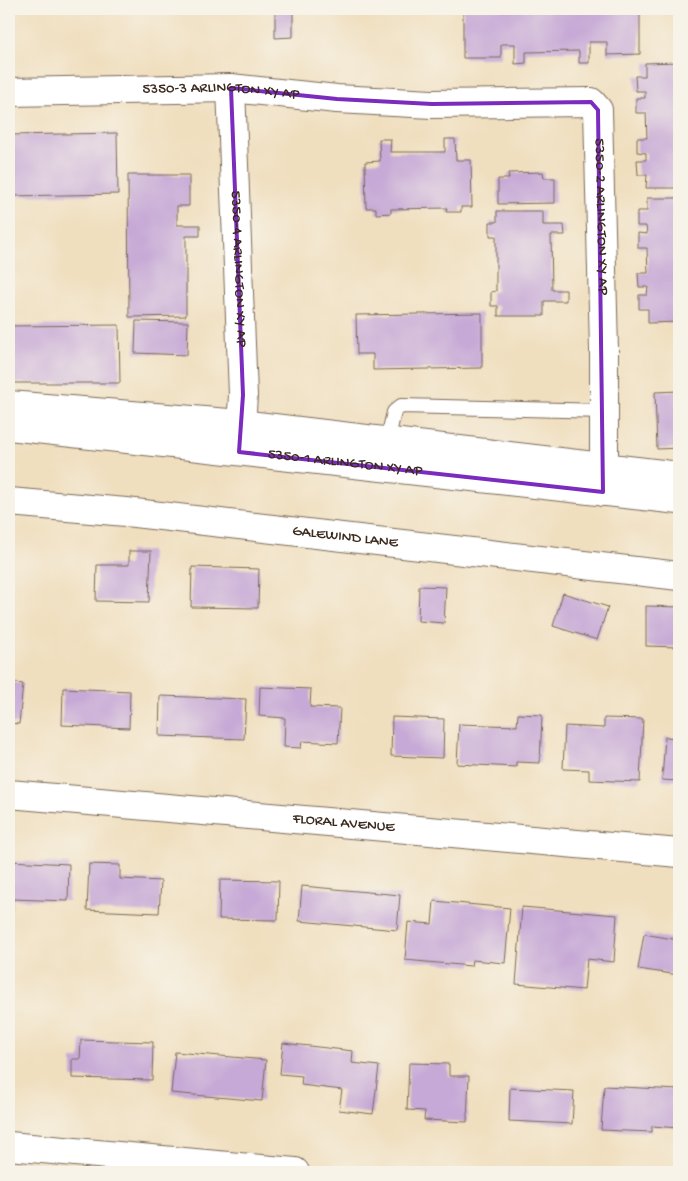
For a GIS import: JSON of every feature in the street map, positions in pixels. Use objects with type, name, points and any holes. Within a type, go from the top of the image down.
[{"type":"street","name":"5350-3 ARLINGTON XY AP","points":[[9,92],[231,88],[338,99],[432,104]]},
{"type":"street","name":"5350-4 ARLINGTON XY AP","points":[[231,88],[243,395],[240,452]]},
{"type":"street","name":"5350-2 ARLINGTON XY AP","points":[[432,104],[591,102],[598,110],[604,350],[604,480]]},
{"type":"street","name":"5350-1 ARLINGTON XY AP","points":[[9,405],[241,424],[388,442],[604,480],[679,500]]},
{"type":"street","name":"5350-1 ARLINGTON XY AP","points":[[9,426],[240,452],[604,480],[679,476]]},
{"type":"street","name":"GALEWIND LANE","points":[[9,502],[126,512],[679,576]]},
{"type":"street","name":"FLORAL AVENUE","points":[[9,794],[679,853]]},
{"type":"street","points":[[9,1146],[295,1172]]},
{"type":"lane","points":[[388,442],[394,412],[401,406],[604,411]]},
{"type":"highlighted area","points":[[231,88],[337,99],[432,104],[591,102],[598,110],[603,492],[239,452],[243,395]]},
{"type":"building","points":[[275,9],[293,9],[293,37],[275,38]]},
{"type":"building","points":[[463,9],[640,9],[640,54],[607,55],[607,42],[589,42],[589,63],[579,63],[579,51],[526,52],[526,63],[515,64],[515,44],[501,44],[501,58],[463,58]]},
{"type":"building","points":[[679,62],[679,188],[646,188],[647,175],[638,175],[637,160],[646,160],[646,153],[637,152],[637,138],[647,138],[646,113],[636,113],[636,98],[645,98],[645,91],[636,91],[635,76],[645,76],[645,63]]},
{"type":"building","points":[[117,133],[118,194],[9,196],[9,135]]},
{"type":"building","points":[[379,139],[391,139],[390,152],[445,152],[445,139],[455,139],[456,160],[471,160],[472,207],[461,207],[461,212],[446,212],[447,208],[391,209],[391,213],[376,214],[376,208],[366,208],[365,162],[380,161]]},
{"type":"building","points":[[543,172],[544,178],[555,178],[555,203],[498,204],[498,179],[509,179],[508,173]]},
{"type":"building","points":[[128,175],[189,175],[189,206],[177,206],[177,225],[200,225],[200,236],[186,236],[186,316],[129,317]]},
{"type":"building","points":[[647,198],[679,198],[679,322],[648,323],[648,309],[639,309],[639,295],[647,295],[648,287],[639,287],[638,273],[648,273],[647,248],[638,248],[638,233],[647,234],[646,226],[637,226],[637,211],[647,211]]},
{"type":"building","points":[[497,211],[543,211],[543,225],[564,225],[565,235],[551,235],[552,290],[566,290],[566,301],[544,301],[544,316],[498,316],[498,306],[491,306],[491,292],[496,291],[496,236],[490,236],[490,222],[497,222]]},
{"type":"building","points":[[482,313],[482,368],[373,370],[373,354],[357,354],[356,315]]},
{"type":"building","points":[[136,321],[188,322],[187,355],[135,353]]},
{"type":"building","points":[[119,325],[120,383],[9,383],[9,326]]},
{"type":"building","points":[[679,391],[679,448],[657,449],[655,392]]},
{"type":"building","points":[[129,551],[151,551],[149,602],[96,601],[97,565],[129,565]]},
{"type":"building","points":[[192,567],[259,569],[258,608],[191,607]]},
{"type":"building","points":[[419,586],[446,587],[444,623],[418,621]]},
{"type":"building","points":[[563,593],[608,607],[597,640],[553,626]]},
{"type":"building","points":[[646,606],[679,607],[679,647],[646,646]]},
{"type":"building","points":[[9,682],[23,684],[19,724],[9,723]]},
{"type":"building","points":[[260,687],[311,689],[310,707],[340,708],[338,743],[302,741],[301,748],[284,747],[285,718],[259,716]]},
{"type":"building","points":[[63,688],[130,691],[129,728],[62,725]]},
{"type":"building","points":[[160,696],[246,699],[244,739],[159,736]]},
{"type":"building","points":[[518,714],[542,715],[540,763],[516,762],[516,767],[457,764],[459,724],[517,726]]},
{"type":"building","points":[[392,717],[444,719],[443,758],[391,756]]},
{"type":"building","points":[[604,718],[643,719],[640,782],[589,780],[589,770],[563,769],[565,726],[604,728]]},
{"type":"building","points":[[665,737],[679,738],[679,781],[662,780]]},
{"type":"building","points":[[9,861],[69,864],[68,901],[13,899],[12,909],[9,909]]},
{"type":"building","points":[[89,864],[120,865],[120,879],[161,881],[159,913],[87,910]]},
{"type":"building","points":[[220,880],[279,881],[278,920],[219,919]]},
{"type":"building","points":[[302,886],[400,895],[397,930],[299,921]]},
{"type":"building","points":[[434,901],[510,908],[505,963],[472,960],[471,966],[405,960],[408,922],[432,924]]},
{"type":"building","points":[[522,907],[617,915],[614,962],[587,959],[584,990],[516,984]]},
{"type":"building","points":[[644,934],[679,940],[679,975],[638,969]]},
{"type":"building","points":[[81,1040],[153,1042],[152,1080],[72,1078],[72,1059],[80,1059]]},
{"type":"building","points":[[283,1043],[353,1051],[352,1063],[379,1066],[373,1114],[339,1110],[342,1090],[301,1085],[302,1076],[280,1074]]},
{"type":"building","points":[[175,1052],[266,1060],[262,1101],[171,1093]]},
{"type":"building","points":[[409,1063],[449,1064],[449,1076],[469,1076],[467,1122],[424,1120],[425,1111],[407,1110]]},
{"type":"building","points":[[604,1086],[679,1090],[679,1128],[652,1126],[652,1132],[601,1130]]},
{"type":"building","points":[[510,1088],[574,1091],[572,1124],[509,1121]]}]
